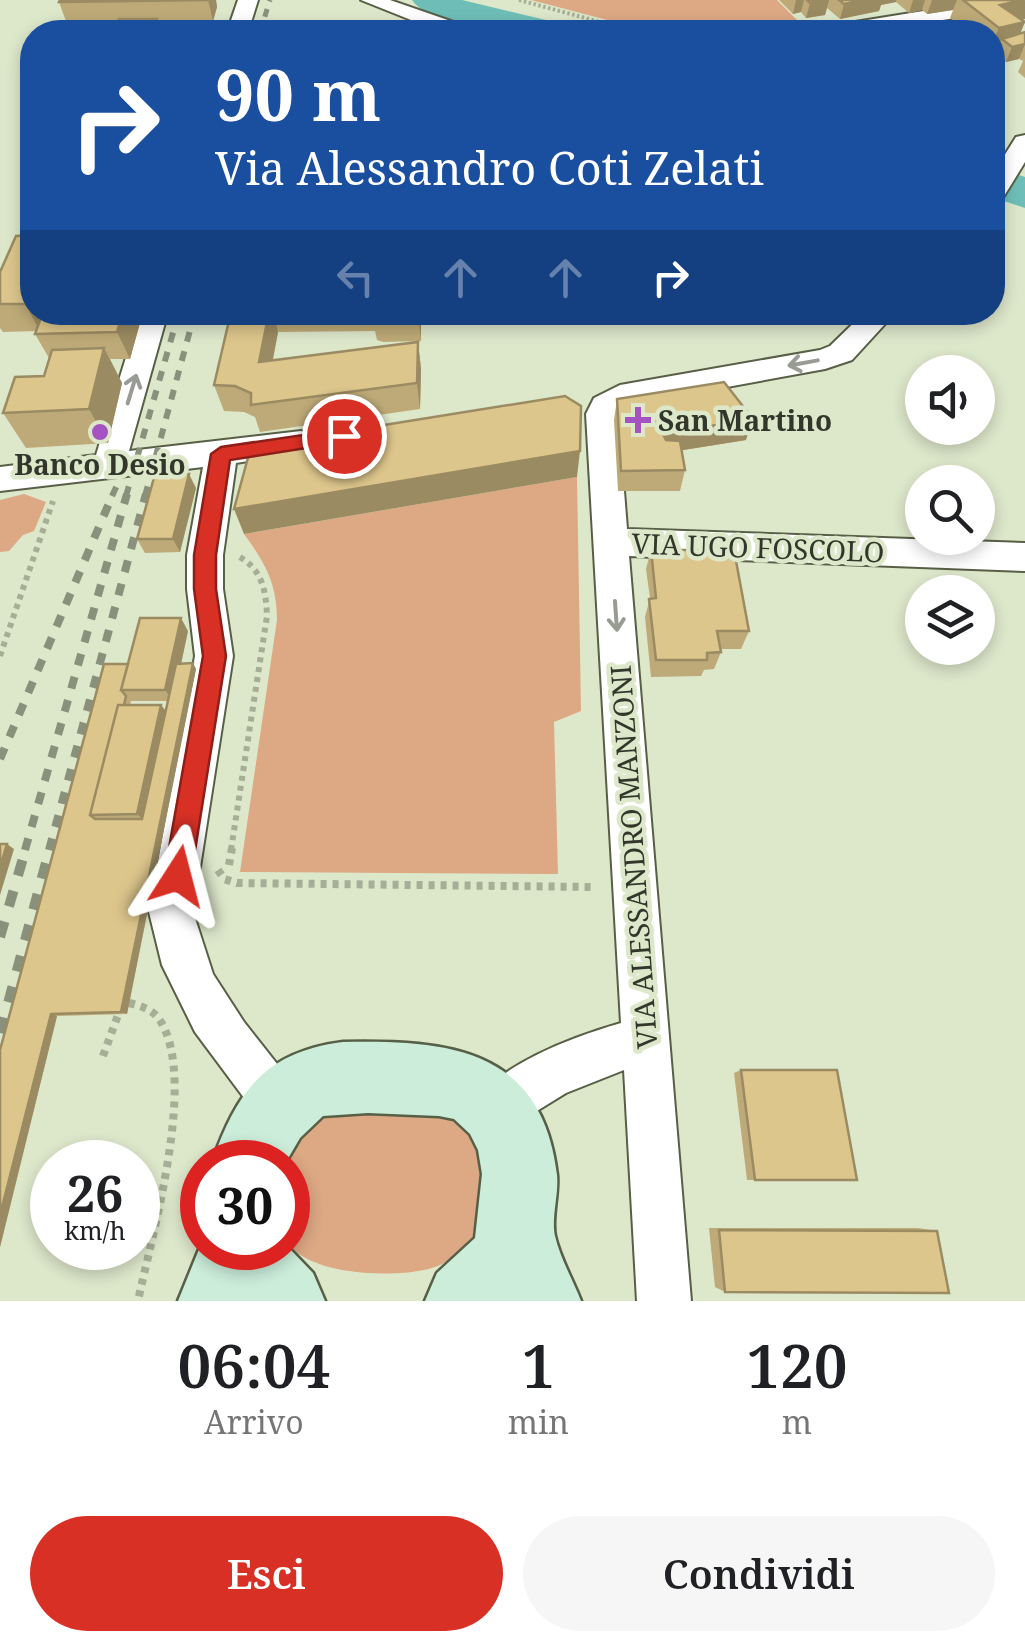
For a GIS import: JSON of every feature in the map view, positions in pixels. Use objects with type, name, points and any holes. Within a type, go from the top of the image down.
[{"type":"street","points":[[372,0],[427,20]]},
{"type":"street","points":[[905,20],[1025,1]]},
{"type":"street","points":[[1005,177],[1025,142]]},
{"type":"street","points":[[109,465],[150,325]]},
{"type":"street","name":"VIA ALESSANDRO MANZONI","points":[[664,1301],[611,542],[587,407],[605,406],[620,396],[825,360],[841,353],[869,325]]},
{"type":"street","points":[[0,479],[330,438]]},
{"type":"street","points":[[221,454],[205,555],[205,589],[214,656],[171,912],[175,939],[194,982],[223,1031],[264,1134],[304,1085],[335,1075],[454,1083],[479,1094],[496,1111],[511,1139],[518,1166],[529,1268],[502,1268],[465,1301]]},
{"type":"street","name":"VIA UGO FOSCOLO","points":[[611,542],[1025,557]]},
{"type":"street","points":[[496,1111],[558,1068],[604,1050],[646,1041]]},
{"type":"street","points":[[218,1301],[230,1270]]},
{"type":"street","points":[[256,1270],[268,1290],[285,1301]]},
{"type":"path","points":[[519,0],[592,20]]},
{"type":"path","points":[[0,656],[64,470]]},
{"type":"path","points":[[225,814],[217,870],[224,879],[237,884],[593,884],[595,903]]},
{"type":"path","points":[[129,1003],[148,1007],[164,1024],[176,1077],[172,1124],[138,1301]]},
{"type":"path","points":[[103,1056],[118,1015]]},
{"type":"shaded area","points":[[531,0],[777,0],[797,20],[607,20]]},
{"type":"shaded area","points":[[577,477],[581,711],[554,722],[558,874],[240,872],[277,620],[268,574],[244,534]]},
{"type":"shaded area","points":[[24,494],[46,502],[34,531],[23,535],[9,551],[0,552],[0,500]]},
{"type":"shaded area","points":[[349,1105],[455,1115],[479,1149],[483,1168],[482,1220],[473,1240],[440,1265],[405,1273],[336,1269],[310,1260],[310,1140],[294,1140],[328,1114]]},
{"type":"building","points":[[60,0],[208,0],[59,2]]},
{"type":"building","points":[[963,0],[1023,0],[1000,5],[1025,22],[1005,27],[1005,20],[989,20]]},
{"type":"building","points":[[1025,32],[1025,44],[1012,47],[1005,38]]},
{"type":"building","points":[[16,236],[20,236],[20,304],[0,304],[0,272]]},
{"type":"building","points":[[38,325],[119,325],[117,332],[35,334]]},
{"type":"building","points":[[228,325],[266,325],[259,362],[418,342],[417,383],[251,405],[251,393],[235,386],[214,385]]},
{"type":"building","points":[[104,348],[89,409],[3,413],[15,377],[44,376],[52,350]]},
{"type":"building","points":[[724,382],[753,419],[663,434],[666,440],[680,441],[685,470],[621,471],[617,399]]},
{"type":"building","points":[[565,396],[581,406],[580,451],[234,509],[249,454],[260,445]]},
{"type":"building","points":[[155,474],[189,474],[173,539],[137,539]]},
{"type":"building","points":[[651,550],[734,550],[749,631],[717,631],[721,652],[707,653],[707,660],[656,660],[649,599],[656,598]]},
{"type":"building","points":[[140,618],[181,618],[165,690],[121,690]]},
{"type":"building","points":[[193,663],[121,1012],[51,1014],[0,1215],[0,1050],[104,664],[128,664],[121,690],[126,696],[124,705],[118,705],[90,815],[95,819],[142,819],[176,664]]},
{"type":"building","points":[[118,705],[161,705],[137,814],[90,815]]},
{"type":"building","points":[[0,844],[7,844],[0,867]]},
{"type":"building","points":[[741,1070],[837,1070],[857,1180],[755,1180]]},
{"type":"building","points":[[719,1230],[937,1231],[949,1293],[725,1292]]},
{"type":"waterway","points":[[430,0],[498,20]]},
{"type":"waterway","points":[[1005,186],[1025,194]]},
{"type":"railway","points":[[264,20],[270,0]]},
{"type":"railway","points":[[126,496],[175,325]]},
{"type":"railway","points":[[145,496],[191,325]]},
{"type":"railway","points":[[112,496],[118,483]]},
{"type":"railway","points":[[0,759],[113,494]]},
{"type":"railway","points":[[25,850],[127,494]]},
{"type":"railway","points":[[49,850],[146,494]]},
{"type":"railway","points":[[0,937],[26,848]]},
{"type":"railway","points":[[0,1033],[50,848]]},
{"type":"place","name":"San Martino","points":[[638,420]]},
{"type":"place","name":"Banco Desio","points":[[100,432]]},
{"type":"route","points":[[178,876],[214,656],[205,589],[205,555],[221,454],[344,436]]}]
